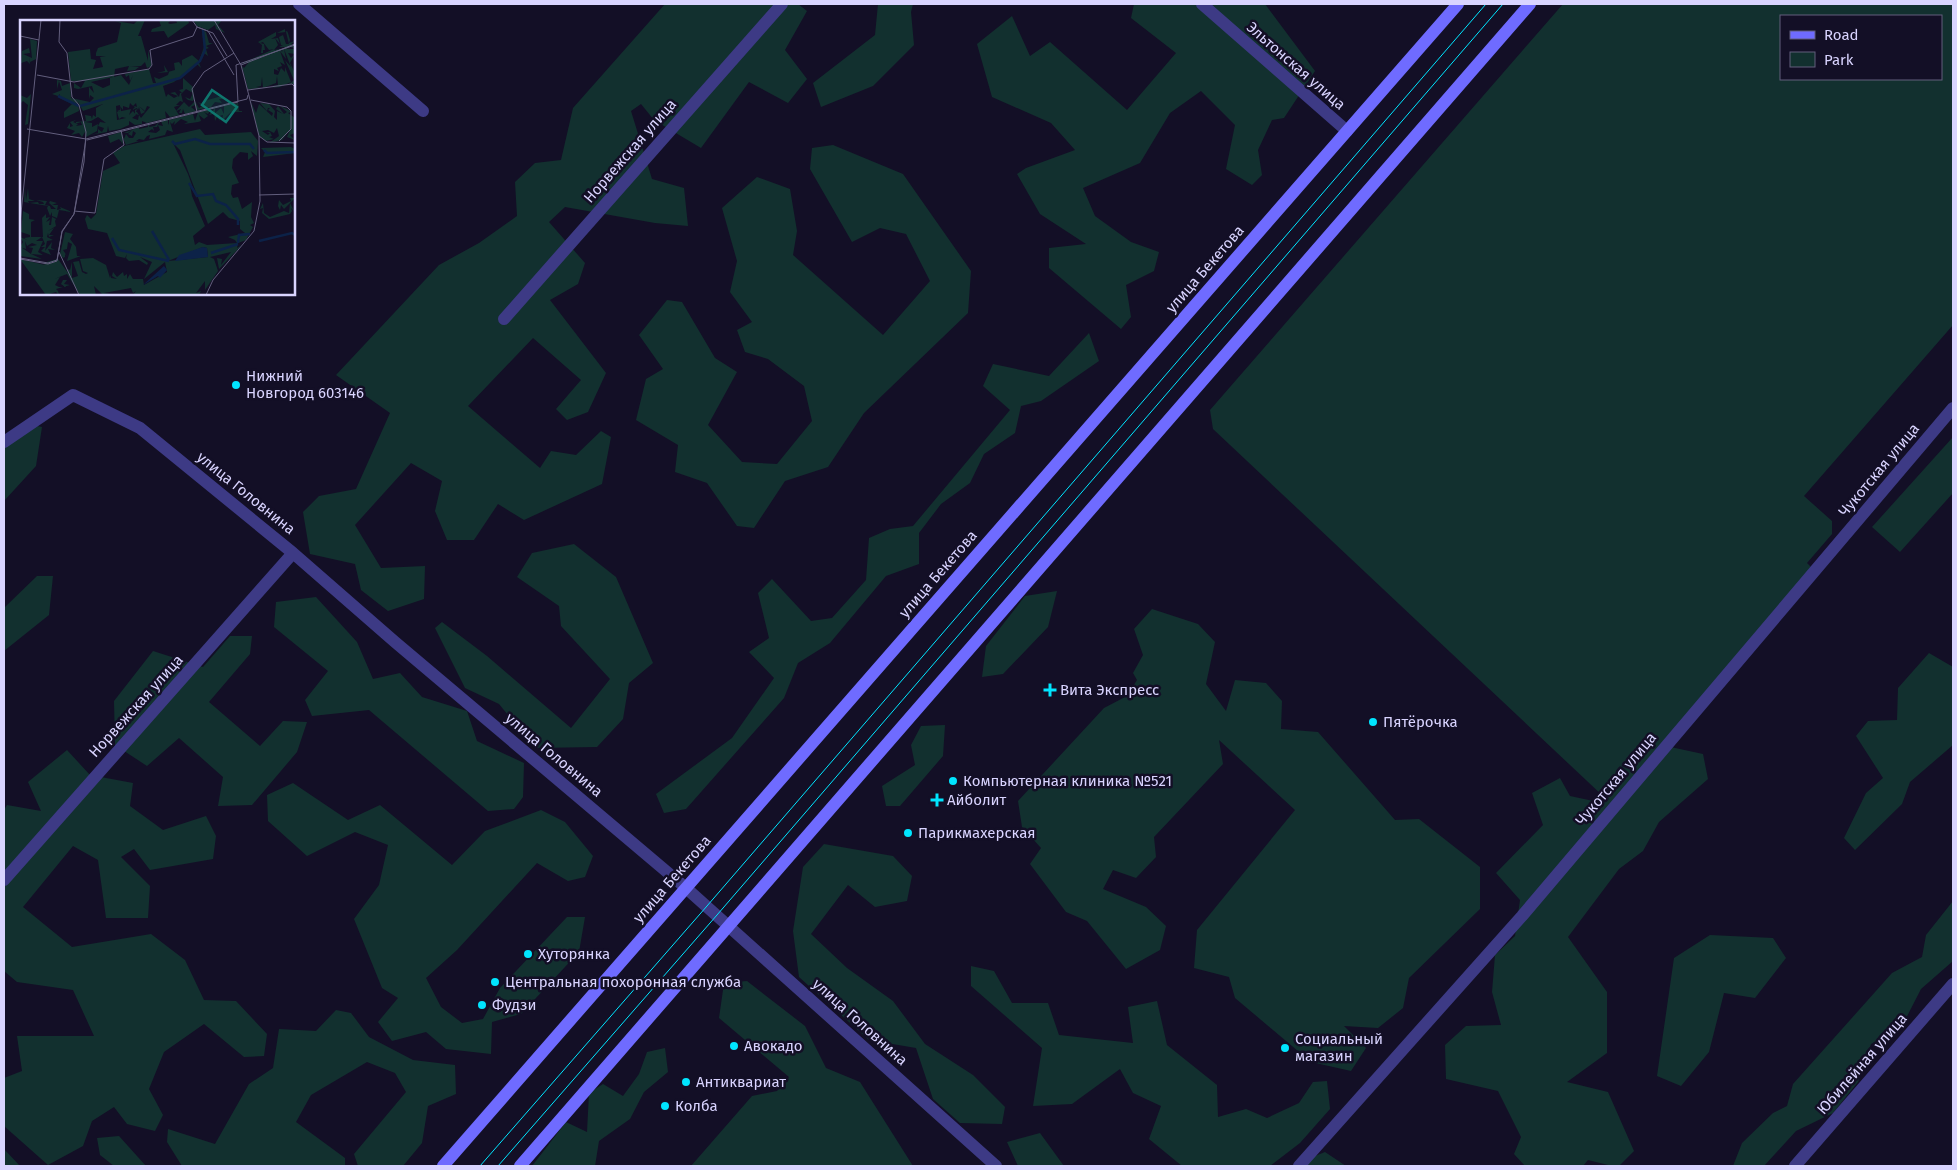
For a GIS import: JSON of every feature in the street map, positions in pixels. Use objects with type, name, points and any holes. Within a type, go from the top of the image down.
[{"type":"main road","name":"улица Бекетова","points":[[443,1166],[1458,4]]},
{"type":"main road","points":[[520,1166],[1530,4]]},
{"type":"street","points":[[299,4],[423,111]]},
{"type":"street","name":"Норвежская улица","points":[[504,319],[782,4]]},
{"type":"street","name":"Эльтонская улица","points":[[1202,4],[1346,131]]},
{"type":"street","name":"улица Головнина","points":[[4,442],[73,395],[140,428],[294,553],[394,642],[686,888],[996,1166]]},
{"type":"street","name":"Чукотская улица","points":[[1299,1166],[1522,916],[1953,408]]},
{"type":"street","name":"Норвежская улица","points":[[4,880],[294,553]]},
{"type":"street","name":"Юбилейная улица","points":[[1795,1166],[1949,999],[1953,984]]},
{"type":"green space","points":[[665,4],[798,4],[807,11],[785,50],[807,79],[788,103],[749,82],[701,148],[654,120],[641,104],[631,111],[652,179],[684,188],[688,226],[655,223],[565,207],[549,222],[585,263],[578,284],[550,300],[606,373],[588,412],[567,420],[556,409],[581,380],[533,338],[468,406],[540,468],[551,451],[576,455],[601,431],[611,437],[602,484],[524,520],[498,504],[474,540],[447,540],[435,511],[442,481],[411,463],[355,525],[381,568],[425,566],[424,599],[388,611],[361,590],[355,564],[310,554],[303,512],[319,496],[356,489],[390,413],[336,375],[439,265],[479,243],[517,216],[515,182],[535,163],[561,160],[573,108]]},
{"type":"green space","points":[[878,4],[913,4],[911,12],[914,45],[873,86],[821,107],[813,83],[875,35]]},
{"type":"green space","points":[[1134,4],[1265,4],[1315,71],[1284,118],[1272,120],[1258,150],[1262,175],[1252,185],[1226,169],[1235,125],[1201,91],[1170,113],[1140,163],[1083,188],[1095,216],[1131,242],[1159,252],[1154,271],[1126,285],[1131,317],[1121,329],[1049,268],[1049,248],[1086,244],[1040,214],[1017,174],[1026,168],[1075,150],[1051,123],[992,97],[977,44],[1012,16],[1030,56],[1050,42],[1127,110],[1176,53],[1131,18]]},
{"type":"green space","points":[[1563,4],[1953,4],[1953,325],[1804,496],[1832,521],[1832,534],[1807,563],[1815,571],[1666,746],[1703,754],[1708,779],[1659,822],[1643,851],[1619,869],[1568,937],[1607,992],[1607,1053],[1567,1082],[1608,1092],[1634,1151],[1619,1166],[1588,1160],[1583,1166],[1525,1166],[1514,1154],[1521,1137],[1498,1091],[1446,1079],[1445,1045],[1466,1026],[1501,1025],[1492,992],[1495,955],[1515,936],[1520,900],[1496,873],[1543,825],[1532,793],[1560,778],[1570,796],[1598,802],[1604,797],[1213,429],[1210,410]]},
{"type":"green space","points":[[833,145],[903,174],[971,271],[968,313],[864,413],[828,467],[785,481],[754,528],[737,526],[707,483],[675,472],[678,445],[636,420],[646,379],[663,369],[639,335],[667,300],[682,302],[715,358],[737,372],[708,425],[742,462],[777,464],[812,421],[804,386],[768,359],[745,352],[737,330],[752,322],[730,292],[737,261],[722,208],[757,177],[790,189],[797,231],[793,255],[883,335],[930,281],[906,234],[880,228],[852,242],[810,169],[812,148]]},
{"type":"green space","points":[[1089,333],[1099,361],[1041,401],[1021,406],[1015,433],[984,454],[970,483],[941,504],[919,533],[919,564],[886,576],[830,643],[798,663],[784,698],[686,809],[664,813],[656,794],[732,738],[774,678],[749,652],[769,638],[758,593],[772,579],[811,621],[832,618],[866,580],[869,538],[890,529],[913,526],[1010,410],[983,386],[993,364],[1049,376]]},
{"type":"green space","points":[[23,423],[42,427],[36,466],[4,501],[4,443]]},
{"type":"green space","points":[[1953,437],[1953,493],[1900,552],[1872,527]]},
{"type":"green space","points":[[574,544],[616,577],[653,663],[629,683],[623,719],[597,747],[535,748],[499,704],[465,688],[435,628],[442,622],[487,656],[571,728],[610,679],[561,626],[559,606],[517,577],[532,553]]},
{"type":"green space","points":[[37,576],[53,576],[49,615],[4,651],[4,608]]},
{"type":"green space","points":[[1057,591],[1048,627],[1003,674],[982,677],[986,646],[1025,596]]},
{"type":"green space","points":[[316,597],[357,642],[373,679],[400,673],[422,697],[467,711],[477,741],[524,763],[523,797],[514,809],[488,811],[369,710],[312,716],[305,700],[328,671],[274,627],[276,602]]},
{"type":"green space","points":[[1152,609],[1198,624],[1215,642],[1206,684],[1226,711],[1235,680],[1266,683],[1282,701],[1281,729],[1318,732],[1395,820],[1419,819],[1480,867],[1480,909],[1409,978],[1403,1008],[1378,1028],[1344,1026],[1366,1048],[1351,1071],[1311,1062],[1235,998],[1229,977],[1194,968],[1197,930],[1295,810],[1219,740],[1223,764],[1154,837],[1156,857],[1136,878],[1113,870],[1103,889],[1146,907],[1166,926],[1160,950],[1126,969],[1087,921],[1066,912],[1030,864],[1041,848],[1022,827],[1018,801],[1104,708],[1127,696],[1137,680],[1133,673],[1143,655],[1134,629]]},
{"type":"green space","points":[[230,636],[252,636],[250,654],[209,702],[260,746],[283,721],[307,722],[297,752],[252,805],[218,806],[223,777],[179,738],[147,766],[115,745],[114,701],[153,651],[203,667]]},
{"type":"green space","points":[[1929,653],[1953,667],[1953,745],[1910,782],[1902,804],[1855,850],[1844,838],[1866,793],[1883,778],[1856,736],[1868,721],[1897,720],[1898,688]]},
{"type":"green space","points":[[945,725],[943,756],[900,806],[886,806],[882,786],[915,765],[911,745],[921,726]]},
{"type":"green space","points":[[67,750],[90,775],[133,783],[130,806],[163,830],[206,816],[216,836],[213,859],[150,870],[134,849],[121,857],[150,886],[148,918],[106,918],[98,860],[73,846],[23,907],[72,947],[151,934],[185,960],[204,1000],[236,1001],[267,1034],[264,1056],[244,1057],[204,1024],[164,1052],[149,1089],[163,1115],[155,1131],[127,1124],[114,1107],[92,1121],[83,1146],[48,1165],[4,1126],[4,1078],[22,1071],[17,1036],[94,1036],[73,990],[17,982],[4,971],[4,810],[7,805],[41,811],[28,782]]},
{"type":"green space","points":[[293,783],[348,820],[380,805],[452,865],[485,831],[541,810],[565,822],[593,856],[585,877],[568,881],[537,863],[457,950],[426,978],[441,1007],[462,1023],[483,1019],[500,988],[567,917],[585,917],[579,952],[521,1014],[492,1022],[491,1054],[446,1049],[426,1032],[392,1041],[378,1022],[398,998],[382,988],[354,919],[379,885],[388,845],[355,832],[307,856],[268,821],[267,795]]},
{"type":"green space","points":[[824,844],[893,856],[912,876],[907,901],[875,907],[848,885],[811,934],[847,968],[893,1001],[925,1044],[973,1075],[1005,1107],[1002,1124],[960,1123],[933,1099],[916,1048],[869,1040],[799,977],[793,931],[803,867]]},
{"type":"green space","points":[[1953,901],[1953,961],[1921,989],[1900,1030],[1871,1044],[1858,1082],[1833,1113],[1796,1131],[1764,1166],[1733,1166],[1742,1143],[1773,1113],[1787,1106],[1793,1084],[1892,973],[1922,957],[1926,935]]},
{"type":"green space","points":[[1710,935],[1773,938],[1786,958],[1755,998],[1724,993],[1709,1052],[1681,1086],[1657,1076],[1674,958]]},
{"type":"green space","points":[[971,966],[994,971],[1012,1003],[1048,1003],[1059,1035],[1133,1043],[1128,1007],[1157,1001],[1167,1045],[1217,1085],[1218,1117],[1246,1109],[1267,1118],[1299,1103],[1313,1082],[1327,1081],[1330,1109],[1300,1143],[1270,1166],[1182,1166],[1149,1139],[1161,1106],[1133,1093],[1120,1069],[1072,1104],[1033,1106],[1042,1048],[971,986]]},
{"type":"green space","points":[[747,981],[805,1026],[826,1068],[860,1082],[913,1166],[691,1166],[752,1096],[777,1091],[789,1077],[719,1018],[724,983]]},
{"type":"green space","points":[[336,1010],[351,1013],[369,1037],[413,1060],[455,1065],[456,1094],[428,1106],[422,1143],[403,1166],[358,1166],[354,1154],[406,1092],[395,1073],[367,1062],[311,1095],[296,1122],[345,1158],[345,1166],[182,1166],[167,1142],[168,1129],[215,1144],[249,1084],[273,1068],[279,1029],[316,1031]]},
{"type":"green space","points":[[665,1048],[668,1072],[644,1092],[630,1119],[599,1141],[595,1166],[532,1166],[566,1122],[587,1132],[589,1093],[603,1084],[623,1096],[639,1074],[647,1052]]},
{"type":"green space","points":[[1040,1133],[1064,1166],[1018,1166],[1007,1142]]},
{"type":"green space","points":[[119,1136],[146,1166],[114,1166],[100,1155],[97,1138]]},
{"type":"green space","points":[[4,1149],[20,1166],[4,1166]]},
{"type":"green space","points":[[1325,1152],[1346,1166],[1290,1166]]},
{"type":"tram line","points":[[480,1166],[1486,4]]},
{"type":"tram line","points":[[498,1166],[1503,4]]},
{"type":"place","name":"Нижний Новгород 603146","points":[[236,385]]},
{"type":"place","name":"Вита Экспресс","points":[[1050,690]]},
{"type":"place","name":"Пятёрочка","points":[[1373,722]]},
{"type":"place","name":"Компьютерная клиника №521","points":[[953,781]]},
{"type":"place","name":"Айболит","points":[[937,800]]},
{"type":"place","name":"Парикмахерская","points":[[908,833]]},
{"type":"place","name":"Хуторянка","points":[[528,954]]},
{"type":"place","name":"Центральная похоронная служба","points":[[495,982]]},
{"type":"place","name":"Фудзи","points":[[482,1005]]},
{"type":"place","name":"Авокадо","points":[[734,1046]]},
{"type":"place","name":"Социальный магазин","points":[[1285,1048]]},
{"type":"place","name":"Антиквариат","points":[[686,1082]]},
{"type":"place","name":"Колба","points":[[665,1106]]}]
